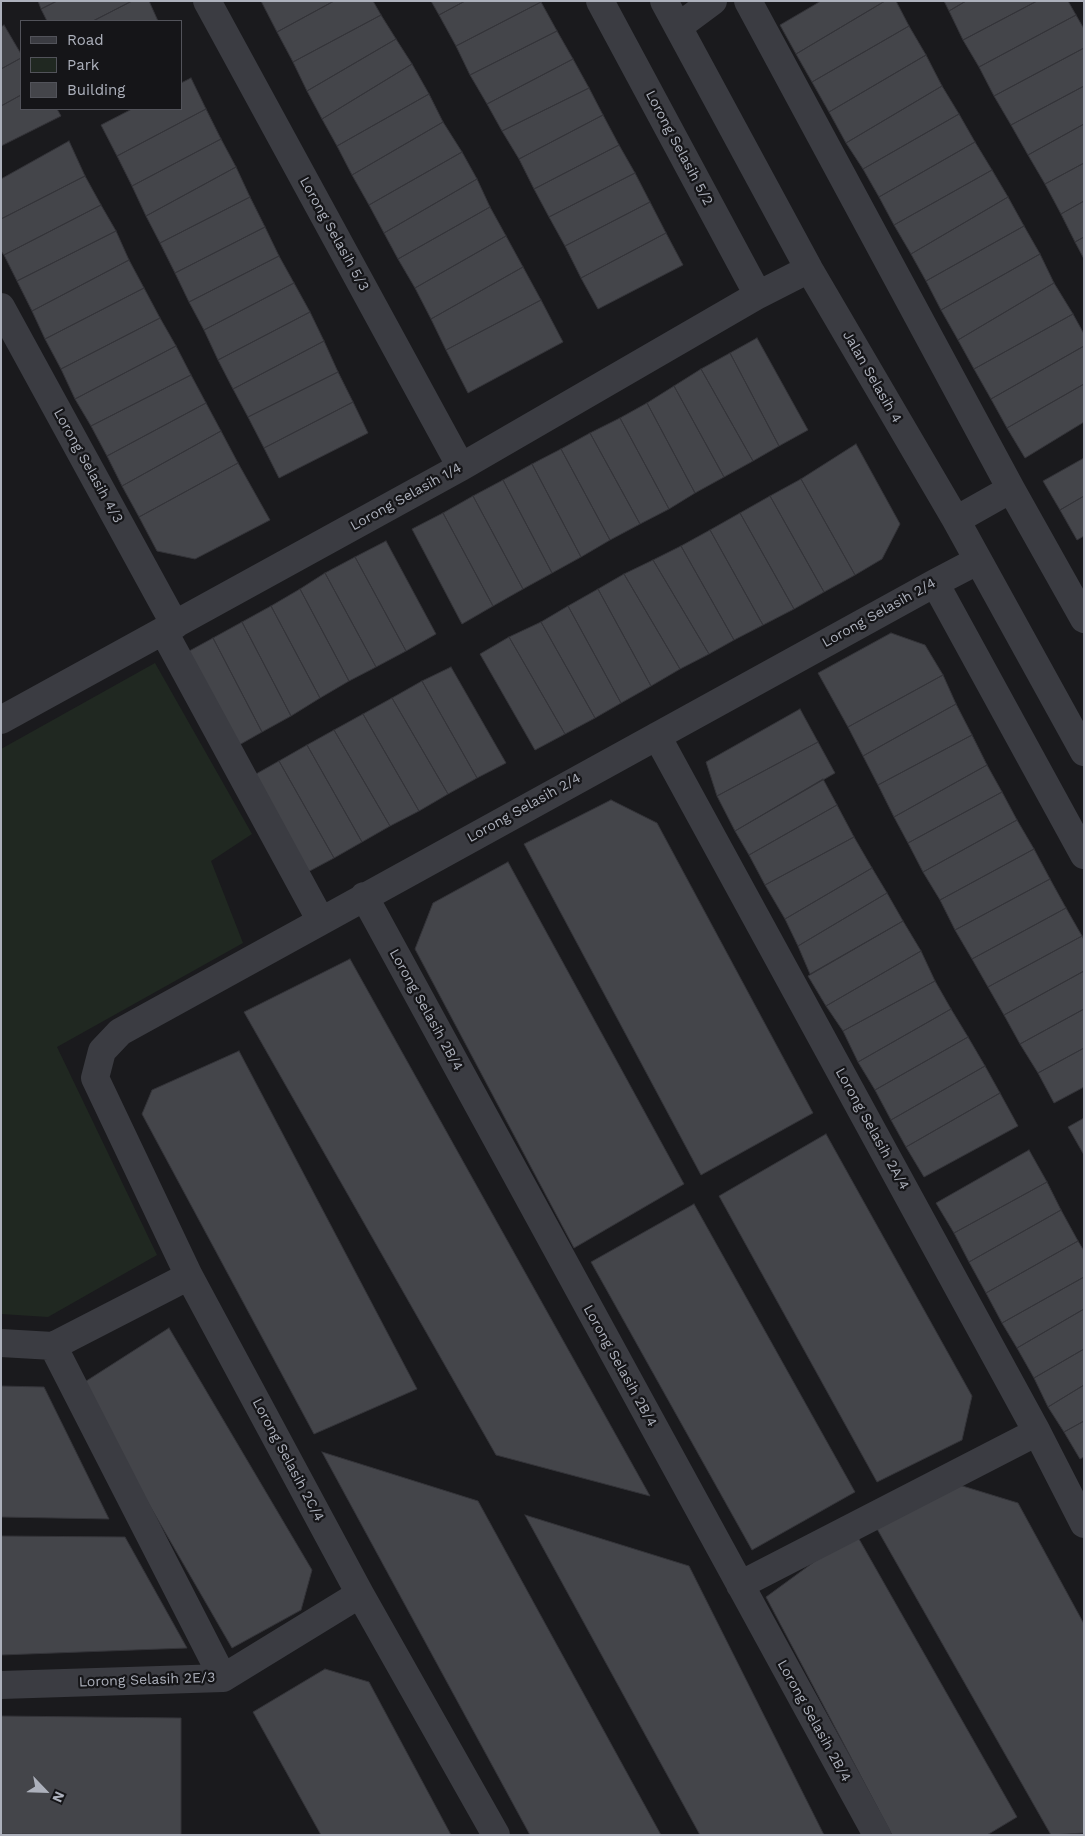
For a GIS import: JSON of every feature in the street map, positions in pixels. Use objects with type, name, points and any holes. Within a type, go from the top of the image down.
[{"type":"street","name":"Lorong Selasih 5/3","points":[[207,1],[461,467]]},
{"type":"street","name":"Lorong Selasih 5/2","points":[[600,1],[758,295]]},
{"type":"street","name":"Jalan Selasih 4","points":[[664,1],[809,269],[956,520],[1084,752]]},
{"type":"street","points":[[678,27],[713,1]]},
{"type":"street","points":[[748,1],[1011,489],[1084,619]]},
{"type":"street","name":"Lorong Selasih 1/4","points":[[1,720],[461,467],[758,295],[809,269]]},
{"type":"street","name":"Lorong Selasih 4/3","points":[[1,306],[321,921]]},
{"type":"street","points":[[956,520],[1011,489]]},
{"type":"street","name":"Lorong Selasih 2/4","points":[[94,1078],[102,1051],[120,1032],[935,582],[977,561]]},
{"type":"street","points":[[935,582],[1084,855]]},
{"type":"street","name":"Lorong Selasih 2A/4","points":[[656,736],[1037,1432],[1084,1524]]},
{"type":"street","name":"Lorong Selasih 2B/4","points":[[364,896],[876,1835]]},
{"type":"street","name":"Lorong Selasih 2C/4","points":[[94,1078],[188,1276],[360,1594],[496,1835]]},
{"type":"street","points":[[1,1343],[53,1346],[188,1276]]},
{"type":"street","points":[[53,1346],[223,1678]]},
{"type":"street","points":[[740,1585],[1037,1432]]},
{"type":"street","name":"Lorong Selasih 2E/3","points":[[1,1684],[223,1678],[360,1594]]},
{"type":"green space","points":[[155,663],[252,834],[211,861],[243,943],[57,1047],[157,1255],[48,1317],[1,1314],[1,749]]},
{"type":"building","points":[[38,1],[57,1],[41,9]]},
{"type":"building","points":[[57,1],[132,1],[95,20],[46,20],[41,9]]},
{"type":"building","points":[[132,1],[149,1],[158,20],[95,20]]},
{"type":"building","points":[[261,1],[334,1],[277,32]]},
{"type":"building","points":[[334,1],[373,1],[381,15],[293,62],[277,32]]},
{"type":"building","points":[[431,1],[465,1],[439,15]]},
{"type":"building","points":[[465,1],[541,2],[456,46],[439,15]]},
{"type":"building","points":[[821,1],[885,1],[796,54],[780,25]]},
{"type":"building","points":[[885,1],[896,1],[909,26],[812,82],[796,54]]},
{"type":"building","points":[[944,1],[966,1],[949,11]]},
{"type":"building","points":[[966,1],[1037,1],[963,40],[949,11]]},
{"type":"building","points":[[1037,1],[1068,1],[1076,15],[979,67],[963,40]]},
{"type":"building","points":[[541,2],[557,31],[470,75],[456,46]]},
{"type":"building","points":[[381,15],[396,39],[307,91],[293,62]]},
{"type":"building","points":[[1076,15],[1084,29],[1084,48],[994,96],[979,67]]},
{"type":"building","points":[[4,25],[20,52],[20,59],[1,69],[1,27]]},
{"type":"building","points":[[909,26],[926,55],[829,112],[812,82]]},
{"type":"building","points":[[557,31],[573,59],[487,104],[470,75]]},
{"type":"building","points":[[396,39],[412,64],[322,119],[307,91]]},
{"type":"building","points":[[1084,48],[1084,86],[1011,125],[994,96]]},
{"type":"building","points":[[926,55],[942,86],[846,143],[829,112]]},
{"type":"building","points":[[20,59],[20,96],[1,106],[1,69]]},
{"type":"building","points":[[573,59],[589,88],[502,131],[487,104]]},
{"type":"building","points":[[412,64],[429,94],[337,146],[322,119]]},
{"type":"building","points":[[191,78],[206,109],[117,156],[101,125],[130,110],[182,110],[182,82]]},
{"type":"building","points":[[942,86],[959,114],[863,169],[846,143]]},
{"type":"building","points":[[1084,86],[1084,124],[1028,155],[1011,125]]},
{"type":"building","points":[[589,88],[603,115],[519,159],[502,131]]},
{"type":"building","points":[[429,94],[443,122],[352,175],[337,146]]},
{"type":"building","points":[[20,96],[20,110],[58,110],[61,116],[1,146],[1,106]]},
{"type":"building","points":[[206,109],[221,139],[132,186],[117,156]]},
{"type":"building","points":[[959,114],[975,142],[879,197],[863,169]]},
{"type":"building","points":[[603,115],[619,145],[534,189],[519,159]]},
{"type":"building","points":[[443,122],[462,152],[369,205],[352,175]]},
{"type":"building","points":[[1084,124],[1084,163],[1045,184],[1028,155]]},
{"type":"building","points":[[221,139],[236,167],[146,216],[132,186]]},
{"type":"building","points":[[69,141],[85,176],[1,219],[1,179]]},
{"type":"building","points":[[975,142],[992,170],[894,225],[879,197]]},
{"type":"building","points":[[619,145],[635,173],[549,217],[534,189]]},
{"type":"building","points":[[462,152],[477,179],[384,233],[369,205]]},
{"type":"building","points":[[1084,163],[1084,201],[1061,214],[1045,184]]},
{"type":"building","points":[[236,167],[250,197],[160,243],[146,216]]},
{"type":"building","points":[[992,170],[1008,197],[911,254],[894,225]]},
{"type":"building","points":[[635,173],[650,202],[565,246],[549,217]]},
{"type":"building","points":[[85,176],[101,205],[4,255],[1,251],[1,219]]},
{"type":"building","points":[[477,179],[490,207],[398,259],[384,233]]},
{"type":"building","points":[[250,197],[265,227],[175,273],[160,243]]},
{"type":"building","points":[[1008,197],[1024,226],[926,281],[911,254]]},
{"type":"building","points":[[1084,201],[1084,237],[1075,242],[1061,214]]},
{"type":"building","points":[[650,202],[666,233],[581,278],[565,246]]},
{"type":"building","points":[[101,205],[116,231],[17,281],[4,255]]},
{"type":"building","points":[[490,207],[506,236],[415,288],[398,259]]},
{"type":"building","points":[[1024,226],[1040,254],[941,310],[926,281]]},
{"type":"building","points":[[265,227],[279,256],[189,302],[175,273]]},
{"type":"building","points":[[116,231],[129,260],[32,311],[17,281]]},
{"type":"building","points":[[666,233],[683,265],[598,309],[581,278]]},
{"type":"building","points":[[506,236],[523,267],[431,319],[415,288]]},
{"type":"building","points":[[1084,237],[1084,259],[1075,242]]},
{"type":"building","points":[[1040,254],[1054,283],[958,340],[941,310]]},
{"type":"building","points":[[279,256],[294,283],[204,330],[189,302]]},
{"type":"building","points":[[129,260],[144,288],[45,339],[32,311]]},
{"type":"building","points":[[523,267],[541,300],[446,350],[431,319]]},
{"type":"building","points":[[294,283],[310,312],[218,360],[204,330]]},
{"type":"building","points":[[1054,283],[1073,314],[974,369],[958,340]]},
{"type":"building","points":[[144,288],[160,318],[61,369],[45,339]]},
{"type":"building","points":[[541,300],[563,342],[468,393],[446,350]]},
{"type":"building","points":[[310,312],[324,341],[233,389],[218,360]]},
{"type":"building","points":[[1073,314],[1084,334],[1084,346],[991,399],[974,369]]},
{"type":"building","points":[[160,318],[176,346],[75,399],[61,369]]},
{"type":"building","points":[[757,338],[808,430],[779,446],[730,353]]},
{"type":"building","points":[[324,341],[338,372],[248,417],[233,389]]},
{"type":"building","points":[[176,346],[191,375],[91,426],[75,399]]},
{"type":"building","points":[[1084,346],[1084,384],[1007,428],[991,399]]},
{"type":"building","points":[[730,353],[779,446],[753,461],[701,369]]},
{"type":"building","points":[[701,369],[753,461],[724,477],[674,386]]},
{"type":"building","points":[[338,372],[353,402],[264,448],[248,417]]},
{"type":"building","points":[[191,375],[206,403],[107,456],[91,426]]},
{"type":"building","points":[[1084,384],[1084,422],[1025,458],[1007,428]]},
{"type":"building","points":[[674,386],[724,477],[695,493],[647,403]]},
{"type":"building","points":[[353,402],[368,433],[279,478],[264,448]]},
{"type":"building","points":[[206,403],[221,431],[122,486],[107,456]]},
{"type":"building","points":[[647,403],[695,493],[669,509],[620,418]]},
{"type":"building","points":[[620,418],[669,509],[640,524],[590,433]]},
{"type":"building","points":[[221,431],[238,463],[139,517],[122,486]]},
{"type":"building","points":[[590,433],[640,524],[610,540],[561,449]]},
{"type":"building","points":[[856,444],[900,524],[882,559],[855,575],[801,479]]},
{"type":"building","points":[[561,449],[610,540],[581,557],[532,464]]},
{"type":"building","points":[[1084,458],[1084,496],[1060,510],[1043,481]]},
{"type":"building","points":[[238,463],[270,520],[195,559],[157,551],[139,517]]},
{"type":"building","points":[[532,464],[581,557],[552,573],[503,480]]},
{"type":"building","points":[[801,479],[855,575],[824,592],[770,496]]},
{"type":"building","points":[[503,480],[552,573],[523,589],[473,496]]},
{"type":"building","points":[[473,496],[523,589],[493,606],[443,513]]},
{"type":"building","points":[[770,496],[824,592],[794,609],[740,513]]},
{"type":"building","points":[[1084,496],[1084,536],[1077,540],[1060,510]]},
{"type":"building","points":[[443,513],[493,606],[462,624],[412,529]]},
{"type":"building","points":[[740,513],[794,609],[763,625],[710,530]]},
{"type":"building","points":[[710,530],[763,625],[734,640],[681,546]]},
{"type":"building","points":[[386,541],[436,634],[406,651],[355,557]]},
{"type":"building","points":[[681,546],[734,640],[709,654],[653,560]]},
{"type":"building","points":[[355,557],[406,651],[376,667],[325,573]]},
{"type":"building","points":[[653,560],[709,654],[680,669],[624,574]]},
{"type":"building","points":[[325,573],[376,667],[349,681],[300,589]]},
{"type":"building","points":[[624,574],[680,669],[651,686],[598,589]]},
{"type":"building","points":[[300,589],[349,681],[320,698],[271,606]]},
{"type":"building","points":[[598,589],[651,686],[621,703],[568,606]]},
{"type":"building","points":[[271,606],[320,698],[291,716],[242,622]]},
{"type":"building","points":[[568,606],[621,703],[595,718],[541,622]]},
{"type":"building","points":[[242,622],[291,716],[262,732],[213,638]]},
{"type":"building","points":[[541,622],[595,718],[565,734],[509,637]]},
{"type":"building","points":[[891,633],[925,645],[943,675],[848,727],[818,673]]},
{"type":"building","points":[[509,637],[565,734],[535,750],[480,654]]},
{"type":"building","points":[[213,638],[262,732],[232,749],[182,655]]},
{"type":"building","points":[[451,667],[506,763],[477,778],[422,681]]},
{"type":"building","points":[[943,675],[956,704],[863,756],[848,727]]},
{"type":"building","points":[[422,681],[477,778],[448,794],[392,698]]},
{"type":"building","points":[[392,698],[448,794],[419,811],[363,714]]},
{"type":"building","points":[[956,704],[972,735],[878,785],[863,756]]},
{"type":"building","points":[[800,709],[818,742],[717,796],[706,762]]},
{"type":"building","points":[[363,714],[419,811],[390,826],[334,730]]},
{"type":"building","points":[[334,730],[390,826],[362,842],[307,745]]},
{"type":"building","points":[[972,735],[987,765],[894,817],[878,785]]},
{"type":"building","points":[[818,742],[835,773],[735,831],[717,796]]},
{"type":"building","points":[[307,745],[362,842],[334,858],[279,761]]},
{"type":"building","points":[[279,761],[334,858],[304,874],[249,778]]},
{"type":"building","points":[[987,765],[1002,792],[908,843],[894,817]]},
{"type":"building","points":[[823,779],[837,805],[749,855],[735,831]]},
{"type":"building","points":[[1002,792],[1017,820],[923,872],[908,843]]},
{"type":"building","points":[[611,800],[657,823],[813,1113],[701,1175],[524,844]]},
{"type":"building","points":[[837,805],[854,837],[765,885],[749,855]]},
{"type":"building","points":[[1017,820],[1034,849],[940,900],[923,872]]},
{"type":"building","points":[[854,837],[872,868],[785,919],[765,885]]},
{"type":"building","points":[[1034,849],[1050,879],[955,930],[940,900]]},
{"type":"building","points":[[508,862],[684,1184],[574,1248],[415,949],[433,903]]},
{"type":"building","points":[[872,868],[887,893],[798,946],[785,919]]},
{"type":"building","points":[[1050,879],[1066,908],[972,959],[955,930]]},
{"type":"building","points":[[887,893],[903,921],[810,974],[798,946]]},
{"type":"building","points":[[1066,908],[1082,936],[988,987],[972,959]]},
{"type":"building","points":[[903,921],[921,951],[826,1006],[808,976]]},
{"type":"building","points":[[1082,936],[1084,940],[1084,971],[1004,1015],[988,987]]},
{"type":"building","points":[[921,951],[935,981],[843,1031],[826,1006]]},
{"type":"building","points":[[350,959],[650,1496],[496,1455],[244,1012]]},
{"type":"building","points":[[1084,971],[1084,1009],[1020,1044],[1004,1015]]},
{"type":"building","points":[[935,981],[951,1009],[858,1062],[843,1031]]},
{"type":"building","points":[[951,1009],[968,1037],[875,1090],[858,1062]]},
{"type":"building","points":[[1084,1009],[1084,1048],[1038,1073],[1020,1044]]},
{"type":"building","points":[[968,1037],[985,1066],[891,1120],[875,1090]]},
{"type":"building","points":[[1084,1048],[1084,1087],[1054,1103],[1038,1073]]},
{"type":"building","points":[[239,1051],[417,1389],[314,1434],[142,1114],[152,1090]]},
{"type":"building","points":[[985,1066],[1000,1093],[906,1147],[891,1120]]},
{"type":"building","points":[[1000,1093],[1018,1126],[924,1177],[906,1147]]},
{"type":"building","points":[[1084,1118],[1084,1155],[1068,1127]]},
{"type":"building","points":[[826,1134],[972,1396],[962,1440],[877,1482],[719,1196]]},
{"type":"building","points":[[1029,1150],[1047,1182],[954,1233],[936,1203]]},
{"type":"building","points":[[1047,1182],[1061,1210],[969,1262],[954,1233]]},
{"type":"building","points":[[694,1204],[855,1492],[752,1550],[591,1262]]},
{"type":"building","points":[[1061,1210],[1078,1241],[986,1293],[969,1262]]},
{"type":"building","points":[[1078,1241],[1084,1251],[1084,1277],[1002,1323],[986,1293]]},
{"type":"building","points":[[1084,1277],[1084,1309],[1017,1348],[1002,1323]]},
{"type":"building","points":[[1084,1309],[1084,1349],[1034,1378],[1017,1348]]},
{"type":"building","points":[[169,1328],[312,1570],[301,1610],[232,1648],[80,1385]]},
{"type":"building","points":[[1084,1349],[1084,1385],[1048,1407],[1034,1378]]},
{"type":"building","points":[[1084,1385],[1084,1421],[1064,1432],[1048,1407]]},
{"type":"building","points":[[1,1386],[44,1387],[109,1519],[1,1517]]},
{"type":"building","points":[[1084,1421],[1084,1457],[1080,1459],[1064,1432]]},
{"type":"building","points":[[322,1452],[478,1501],[661,1835],[530,1835]]},
{"type":"building","points":[[956,1484],[1018,1503],[1084,1624],[1084,1833],[1051,1835],[876,1527]]},
{"type":"building","points":[[525,1515],[689,1566],[824,1835],[700,1835]]},
{"type":"building","points":[[855,1532],[1017,1817],[987,1835],[892,1835],[766,1597]]},
{"type":"building","points":[[1,1536],[125,1537],[187,1648],[1,1655]]},
{"type":"building","points":[[325,1669],[369,1682],[451,1835],[321,1835],[253,1712]]},
{"type":"building","points":[[1,1716],[181,1718],[181,1835],[1,1834]]}]
